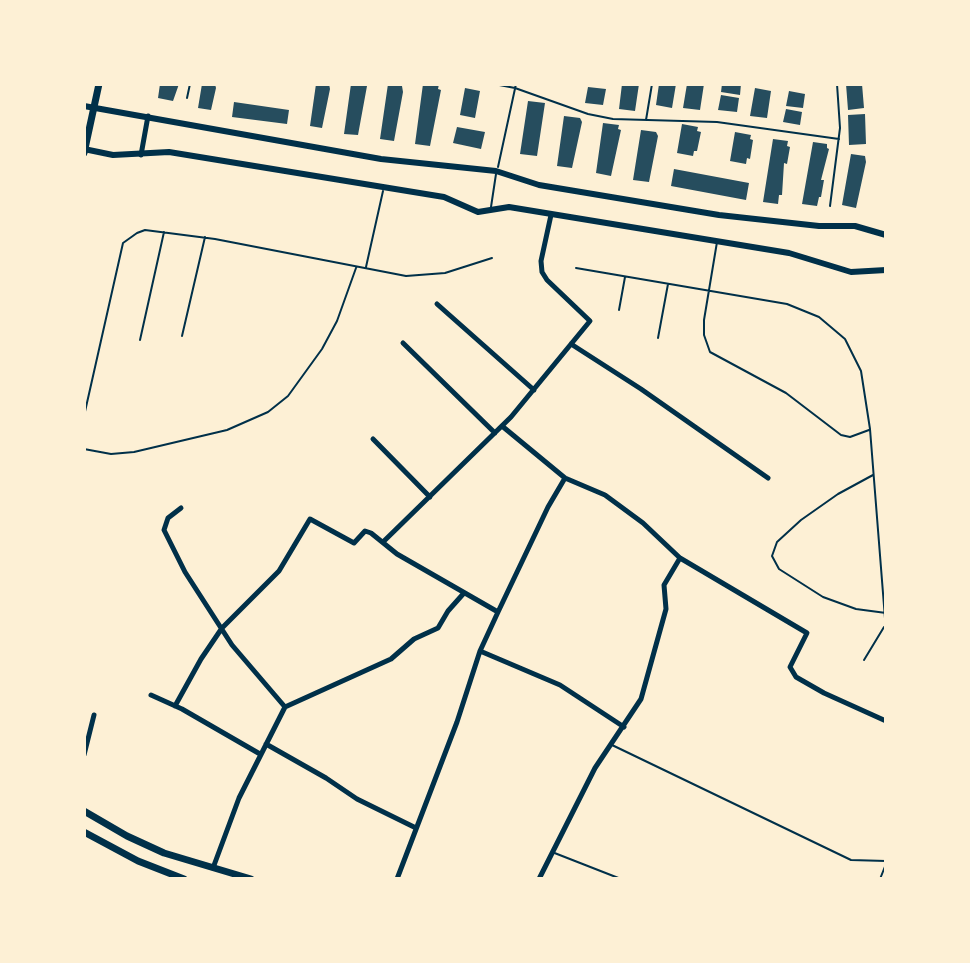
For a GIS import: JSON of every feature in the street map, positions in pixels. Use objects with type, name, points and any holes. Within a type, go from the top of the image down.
[{"type":"main road","points":[[84,150],[99,84]]},
{"type":"main road","points":[[84,811],[145,845],[251,879]]},
{"type":"main road","points":[[84,832],[138,861],[184,879]]},
{"type":"street","points":[[84,106],[381,159],[497,171],[539,185],[719,215],[819,226],[844,225],[886,235]]},
{"type":"street","points":[[141,155],[148,116]]},
{"type":"street","points":[[84,150],[113,155],[169,152],[444,197],[472,211],[490,212],[509,207],[789,253],[851,272],[886,270]]},
{"type":"street","points":[[383,542],[502,426],[590,321],[542,272],[541,261],[551,215]]},
{"type":"street","points":[[437,304],[534,390]]},
{"type":"street","points":[[403,343],[495,433]]},
{"type":"street","points":[[571,344],[768,478]]},
{"type":"street","points":[[502,426],[565,478],[605,495],[625,508],[680,558],[807,633],[790,667],[796,677],[886,721]]},
{"type":"street","points":[[373,439],[430,497]]},
{"type":"street","points":[[397,879],[457,722],[480,651],[548,507],[565,478]]},
{"type":"street","points":[[181,508],[168,518],[164,530],[185,572],[232,645],[285,707]]},
{"type":"street","points":[[175,706],[222,628],[279,571],[310,519],[354,543],[365,531],[371,533],[397,554],[498,612]]},
{"type":"street","points":[[539,879],[595,768],[641,699],[666,609],[664,585],[680,558]]},
{"type":"street","points":[[213,869],[235,809],[285,707],[391,659],[414,639],[438,628],[464,593]]},
{"type":"street","points":[[480,651],[560,685],[624,727]]},
{"type":"street","points":[[151,695],[260,754]]},
{"type":"street","points":[[84,755],[94,715]]},
{"type":"street","points":[[266,744],[357,799],[416,828]]},
{"type":"lane","points":[[187,98],[190,84]]},
{"type":"lane","points":[[494,84],[515,86],[600,117],[717,122],[839,139]]},
{"type":"lane","points":[[645,121],[652,84]]},
{"type":"lane","points":[[830,206],[839,139],[837,84]]},
{"type":"lane","points":[[490,212],[515,86]]},
{"type":"lane","points":[[366,268],[384,187]]},
{"type":"lane","points":[[84,416],[123,243],[145,230],[205,237],[406,276],[445,273],[492,258]]},
{"type":"lane","points":[[140,340],[164,232]]},
{"type":"lane","points":[[182,336],[205,237]]},
{"type":"lane","points":[[717,242],[703,328],[710,352],[786,393],[841,435],[850,437],[870,429]]},
{"type":"lane","points":[[84,449],[111,454],[134,452],[227,430],[268,412],[288,396],[322,349],[337,321],[356,266]]},
{"type":"lane","points":[[576,268],[798,308],[819,317],[838,331],[859,363],[870,429],[886,631]]},
{"type":"lane","points":[[619,310],[625,277]]},
{"type":"lane","points":[[658,338],[668,284]]},
{"type":"lane","points":[[84,389],[90,390]]},
{"type":"lane","points":[[874,475],[838,494],[801,520],[777,542],[772,556],[779,569],[811,591],[856,609],[885,613]]},
{"type":"lane","points":[[864,660],[885,624]]},
{"type":"lane","points":[[611,745],[851,860],[886,862],[880,879]]},
{"type":"lane","points":[[551,852],[621,879]]},
{"type":"building","points":[[160,84],[179,84],[173,101],[158,98]]},
{"type":"building","points":[[202,84],[215,84],[211,110],[198,108]]},
{"type":"building","points":[[316,84],[329,84],[330,89],[322,128],[310,126]]},
{"type":"building","points":[[351,84],[367,86],[358,135],[344,134]]},
{"type":"building","points":[[388,84],[402,86],[403,92],[394,141],[380,139]]},
{"type":"building","points":[[423,84],[439,84],[438,89],[441,90],[430,146],[415,144]]},
{"type":"building","points":[[622,84],[639,84],[635,111],[619,109]]},
{"type":"building","points":[[659,84],[676,84],[672,108],[656,105]]},
{"type":"building","points":[[687,84],[704,84],[700,110],[683,108]]},
{"type":"building","points":[[722,84],[741,84],[740,95],[721,92]]},
{"type":"building","points":[[846,84],[862,84],[864,108],[848,110]]},
{"type":"building","points":[[588,87],[606,89],[603,105],[585,103]]},
{"type":"building","points":[[465,88],[480,91],[475,118],[460,115]]},
{"type":"building","points":[[755,88],[771,91],[767,118],[750,116]]},
{"type":"building","points":[[789,91],[805,94],[803,108],[786,106]]},
{"type":"building","points":[[721,95],[739,98],[737,112],[718,110]]},
{"type":"building","points":[[528,101],[545,103],[537,156],[520,154]]},
{"type":"building","points":[[234,102],[289,110],[287,124],[232,117]]},
{"type":"building","points":[[786,109],[802,112],[800,125],[783,122]]},
{"type":"building","points":[[865,114],[866,144],[849,145],[848,115]]},
{"type":"building","points":[[564,116],[580,118],[582,122],[572,168],[557,166]]},
{"type":"building","points":[[603,123],[619,125],[618,129],[621,130],[611,176],[596,173]]},
{"type":"building","points":[[682,124],[698,127],[697,131],[701,132],[693,156],[677,153]]},
{"type":"building","points":[[457,127],[485,132],[481,149],[453,143]]},
{"type":"building","points":[[641,130],[656,132],[658,136],[649,182],[633,180]]},
{"type":"building","points":[[735,132],[751,135],[750,139],[753,140],[750,159],[747,158],[746,164],[730,161]]},
{"type":"building","points":[[773,139],[788,141],[787,146],[790,147],[787,164],[784,163],[782,195],[779,195],[778,204],[763,202]]},
{"type":"building","points":[[813,142],[827,144],[829,149],[817,206],[802,204]]},
{"type":"building","points":[[851,154],[865,156],[866,162],[856,208],[842,205]]},
{"type":"building","points":[[674,169],[749,183],[746,200],[671,186]]}]
